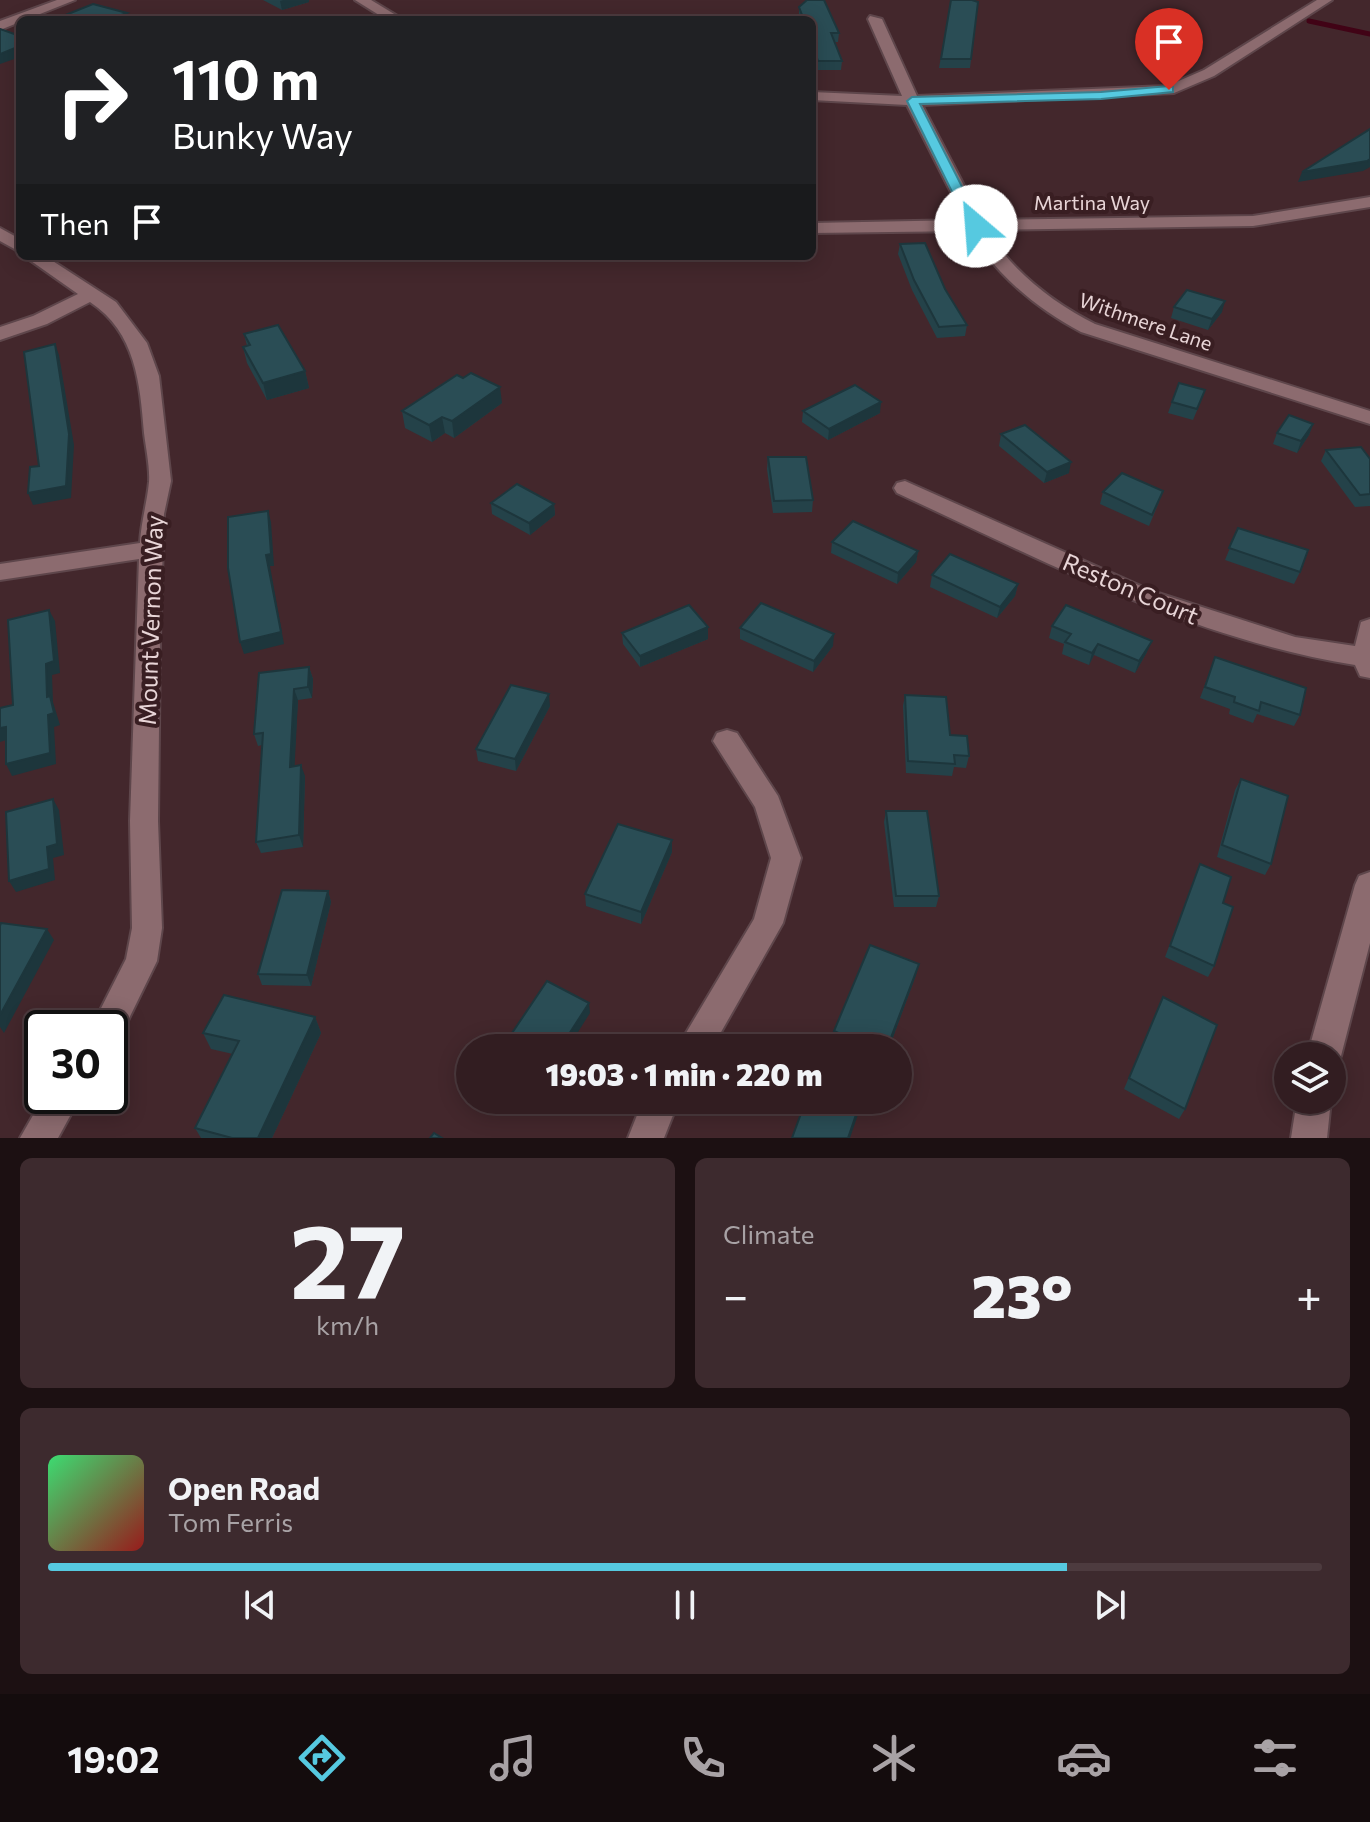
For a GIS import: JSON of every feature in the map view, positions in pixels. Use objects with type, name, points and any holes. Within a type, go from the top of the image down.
[{"type":"street","points":[[27,16],[69,0]]},
{"type":"street","points":[[361,0],[390,16]]},
{"type":"street","points":[[816,96],[912,101],[1169,90],[1209,73],[1326,0]]},
{"type":"street","name":"Withmere Lane","points":[[875,19],[912,101],[995,258],[1061,314],[1088,328],[1370,418]]},
{"type":"street","name":"Martina Way","points":[[816,228],[1253,221],[1370,202]]},
{"type":"street","name":"Mount Vernon Way","points":[[39,260],[109,306],[137,343],[149,376],[160,481],[153,514],[147,636],[144,821],[147,928],[141,961],[116,1010]]},
{"type":"street","points":[[0,334],[40,320],[90,295]]},
{"type":"street","name":"Reston Court","points":[[905,488],[1143,597],[1294,646],[1368,664]]},
{"type":"street","points":[[0,572],[152,549]]},
{"type":"street","points":[[1368,664],[1370,628]]},
{"type":"street","points":[[702,1034],[768,923],[786,858],[768,804],[727,741]]},
{"type":"street","points":[[1328,1042],[1370,885]]},
{"type":"street","points":[[38,1138],[53,1114]]},
{"type":"street","points":[[646,1138],[656,1114]]},
{"type":"street","points":[[1309,1138],[1312,1114]]},
{"type":"building","points":[[807,0],[824,0],[839,33],[831,33],[842,61],[818,61],[816,16],[802,16],[799,7]]},
{"type":"building","points":[[951,0],[978,2],[971,59],[941,59]]},
{"type":"building","points":[[93,4],[127,13],[118,16],[63,16]]},
{"type":"building","points":[[0,29],[16,35],[16,48],[0,54]]},
{"type":"building","points":[[1370,129],[1370,159],[1367,161],[1302,172]]},
{"type":"building","points":[[925,243],[945,289],[967,325],[939,327],[914,280],[900,244]]},
{"type":"building","points":[[1187,290],[1225,301],[1212,319],[1174,307]]},
{"type":"building","points":[[278,325],[305,371],[263,383],[243,347],[250,345],[244,334]]},
{"type":"building","points":[[55,344],[69,434],[66,486],[28,493],[30,467],[39,466],[24,352]]},
{"type":"building","points":[[471,373],[500,387],[452,421],[442,417],[429,425],[402,411],[457,375],[463,378]]},
{"type":"building","points":[[1179,383],[1205,390],[1197,409],[1172,402]]},
{"type":"building","points":[[855,385],[881,402],[829,429],[803,411]]},
{"type":"building","points":[[1289,415],[1313,424],[1301,441],[1277,433]]},
{"type":"building","points":[[1025,425],[1071,462],[1047,472],[1001,434]]},
{"type":"building","points":[[1361,447],[1370,459],[1370,494],[1360,495],[1326,450]]},
{"type":"building","points":[[768,457],[806,457],[813,500],[774,501]]},
{"type":"building","points":[[1122,473],[1163,491],[1152,515],[1103,492]]},
{"type":"building","points":[[517,484],[554,504],[529,523],[491,503]]},
{"type":"building","points":[[268,511],[271,554],[266,555],[281,632],[240,642],[228,568],[228,517]]},
{"type":"building","points":[[853,521],[918,551],[898,573],[832,542]]},
{"type":"building","points":[[1238,528],[1308,550],[1300,572],[1229,548]]},
{"type":"building","points":[[950,554],[1018,584],[1000,607],[932,575]]},
{"type":"building","points":[[761,603],[834,634],[814,661],[740,628]]},
{"type":"building","points":[[689,605],[708,627],[640,656],[622,633]]},
{"type":"building","points":[[1066,605],[1152,641],[1139,661],[1098,644],[1092,653],[1065,642],[1071,634],[1052,626]]},
{"type":"building","points":[[49,610],[54,661],[46,664],[47,697],[50,696],[54,713],[48,715],[50,753],[6,764],[6,727],[0,728],[0,708],[13,705],[8,620]]},
{"type":"building","points":[[1215,657],[1306,688],[1300,715],[1261,702],[1259,711],[1234,702],[1235,697],[1205,687]]},
{"type":"building","points":[[309,667],[308,687],[294,689],[290,767],[301,765],[299,835],[256,842],[263,733],[254,734],[259,673]]},
{"type":"building","points":[[511,685],[549,694],[515,759],[476,749]]},
{"type":"building","points":[[905,695],[946,697],[950,735],[967,736],[969,756],[954,755],[955,764],[908,761]]},
{"type":"building","points":[[1241,779],[1288,796],[1271,864],[1222,845]]},
{"type":"building","points":[[53,799],[57,844],[47,847],[49,869],[9,881],[6,812]]},
{"type":"building","points":[[886,811],[927,811],[939,896],[896,896]]},
{"type":"building","points":[[618,824],[672,840],[641,912],[585,894]]},
{"type":"building","points":[[1200,864],[1231,877],[1223,903],[1233,907],[1214,966],[1170,946]]},
{"type":"building","points":[[282,890],[328,891],[307,975],[258,974]]},
{"type":"building","points":[[1,923],[47,929],[0,1015],[0,926]]},
{"type":"building","points":[[870,945],[919,964],[892,1034],[841,1034],[834,1031]]},
{"type":"building","points":[[547,981],[589,1003],[569,1034],[511,1034]]},
{"type":"building","points":[[224,995],[315,1017],[258,1138],[232,1138],[195,1128],[239,1041],[203,1033]]},
{"type":"building","points":[[1163,997],[1217,1025],[1185,1109],[1129,1078]]},
{"type":"building","points":[[801,1114],[856,1114],[848,1138],[792,1138]]},
{"type":"waterway","points":[[1309,21],[1370,34]]},
{"type":"route","points":[[976,226],[912,101],[1169,90]]}]
